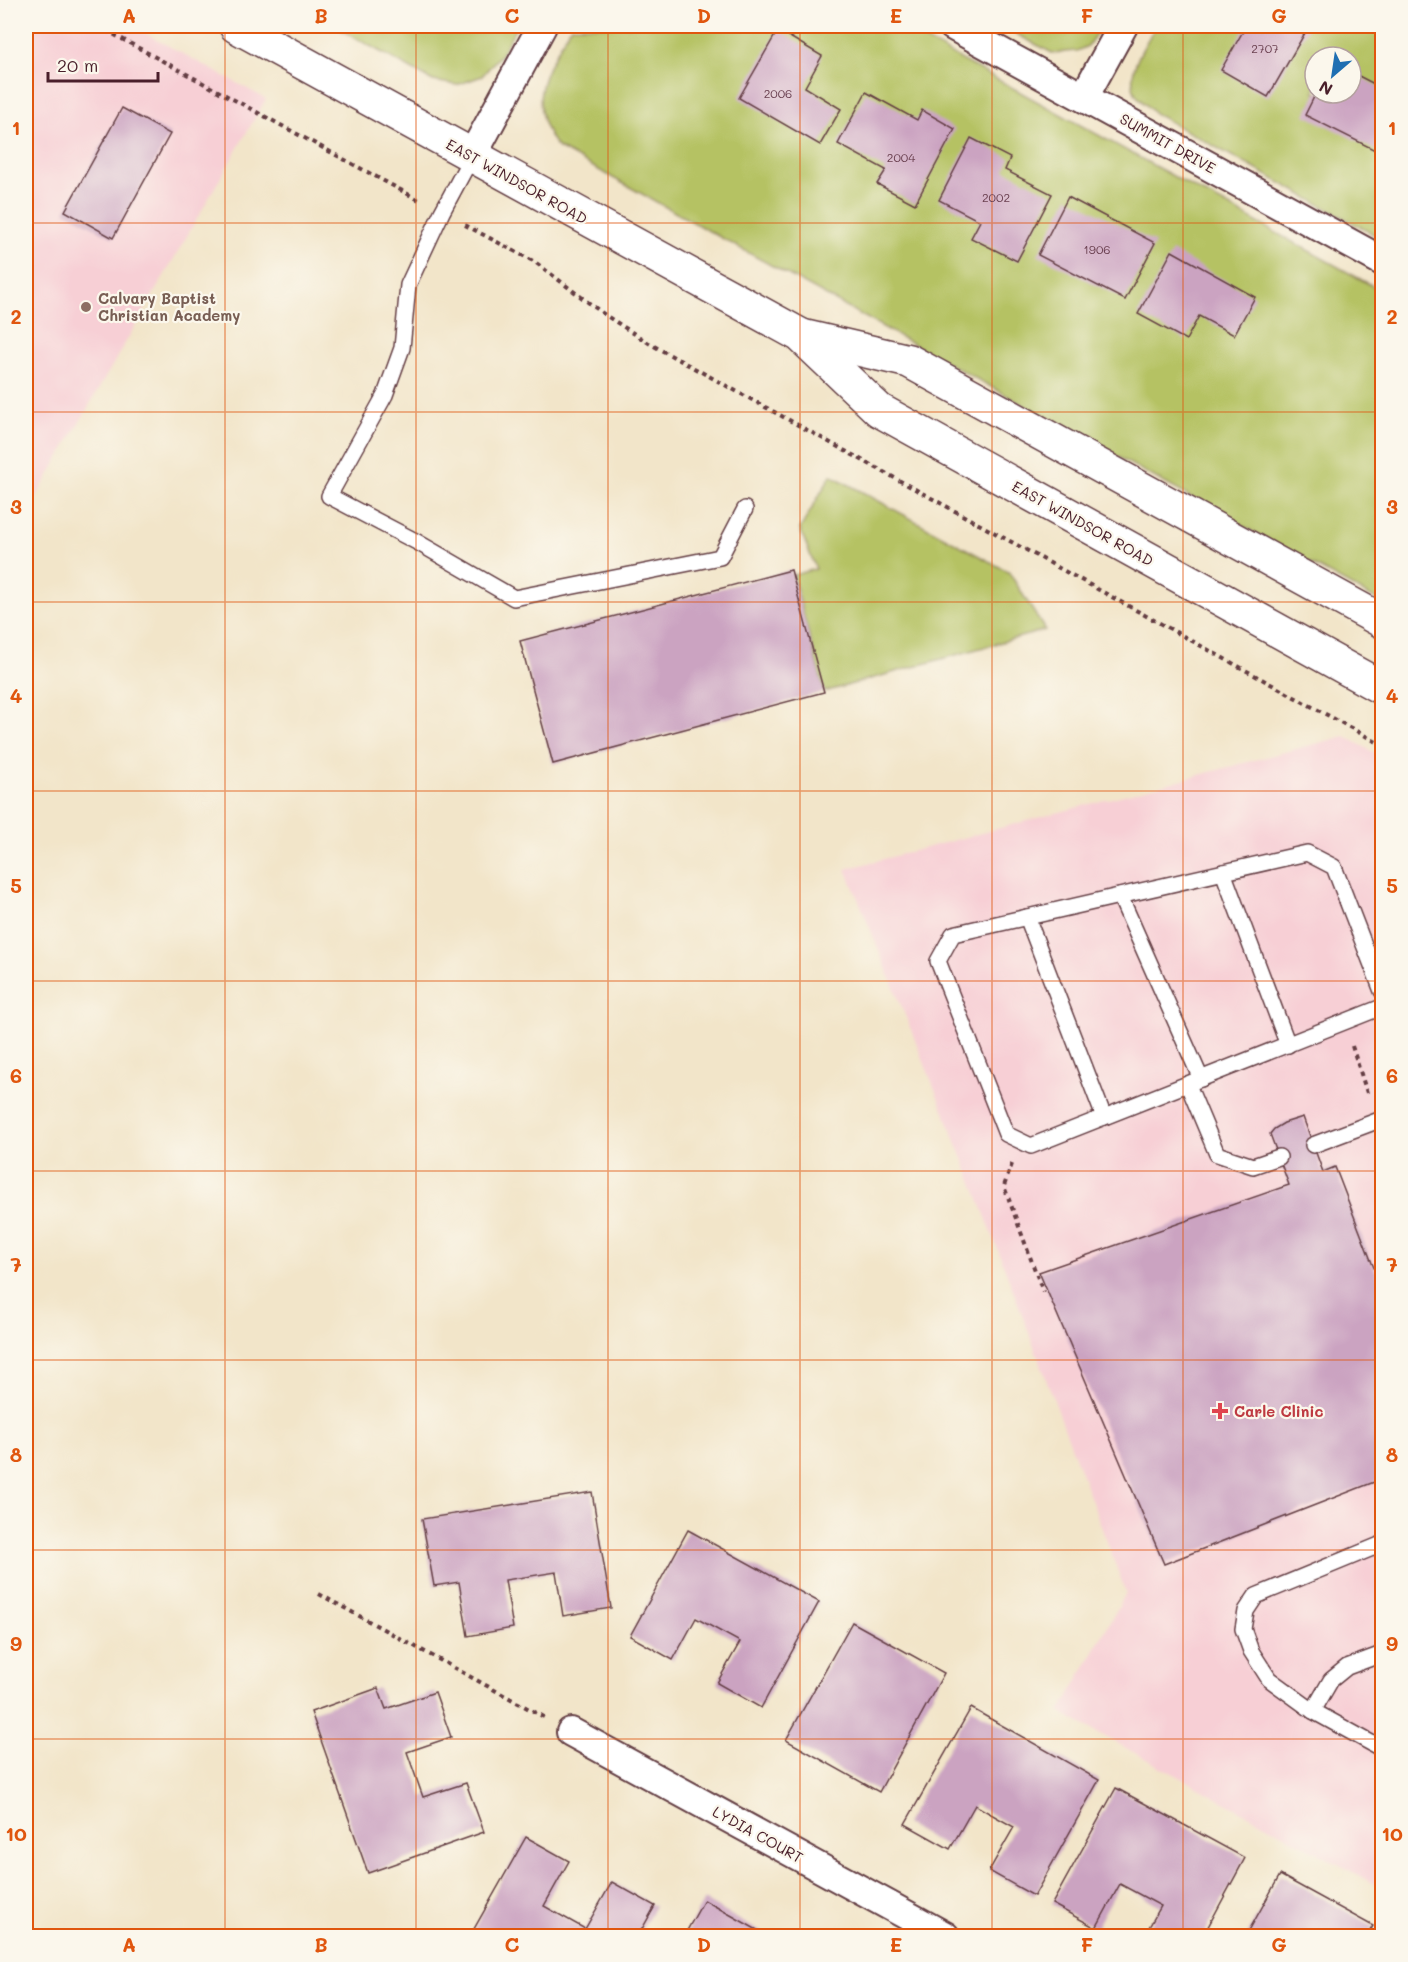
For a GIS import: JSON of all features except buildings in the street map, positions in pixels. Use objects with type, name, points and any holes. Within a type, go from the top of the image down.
[{"type":"main road","name":"EAST WINDSOR ROAD","points":[[236,26],[800,335],[879,410],[1383,688]]},
{"type":"main road","name":"EAST WINDSOR ROAD","points":[[800,335],[909,361],[1383,621]]},
{"type":"street","points":[[472,156],[542,26]]},
{"type":"street","name":"SUMMIT DRIVE","points":[[953,26],[1383,261]]},
{"type":"street","points":[[1084,98],[1123,26]]},
{"type":"street","name":"LYDIA COURT","points":[[571,1732],[945,1936]]},
{"type":"lane","points":[[472,156],[442,212],[408,285],[402,348],[385,395],[329,496],[417,542],[514,598],[720,557],[744,509]]},
{"type":"lane","points":[[1383,991],[1334,867],[1307,853],[953,934],[938,961],[1006,1134],[1031,1146],[1383,1007]]},
{"type":"lane","points":[[1223,872],[1288,1045]]},
{"type":"lane","points":[[1120,896],[1194,1082],[1217,1154],[1252,1166],[1279,1157]]},
{"type":"lane","points":[[1027,917],[1104,1117]]},
{"type":"lane","points":[[1313,1145],[1379,1120]]},
{"type":"lane","points":[[1383,1544],[1256,1596],[1246,1611],[1243,1629],[1251,1651],[1269,1679],[1313,1711],[1383,1749]]},
{"type":"lane","points":[[1313,1711],[1331,1680],[1347,1667],[1383,1653]]},
{"type":"path","points":[[98,26],[535,262],[605,315],[652,345],[1383,745]]},
{"type":"path","points":[[1345,1022],[1379,1120]]},
{"type":"path","points":[[1020,1140],[1004,1186],[1043,1292]]},
{"type":"path","points":[[319,1594],[571,1732]]},
{"type":"shaded area","name":"Calvary Baptist Christian Academy","points":[[26,26],[132,26],[266,99],[26,515]]},
{"type":"shaded area","name":"Carle Clinic","points":[[1345,736],[1382,757],[1382,1888],[1060,1712],[1126,1593],[976,1191],[846,869]]},
{"type":"green space","points":[[334,26],[517,26],[501,54],[482,76],[457,85],[433,81]]},
{"type":"green space","points":[[571,26],[900,26],[1382,291],[1382,603],[557,147],[541,114],[540,99],[547,71]]},
{"type":"green space","points":[[1001,26],[1102,26],[1088,46],[1077,51],[1052,53]]},
{"type":"green space","points":[[1156,26],[1382,26],[1382,239],[1154,113],[1137,96],[1133,88],[1134,69]]},
{"type":"green space","points":[[831,475],[1009,572],[1045,630],[824,692],[793,575],[816,569],[800,529]]},
{"type":"place","name":"Calvary Baptist Christian Academy","points":[[86,307]]},
{"type":"place","name":"Carle Clinic","points":[[1220,1411]]}]
